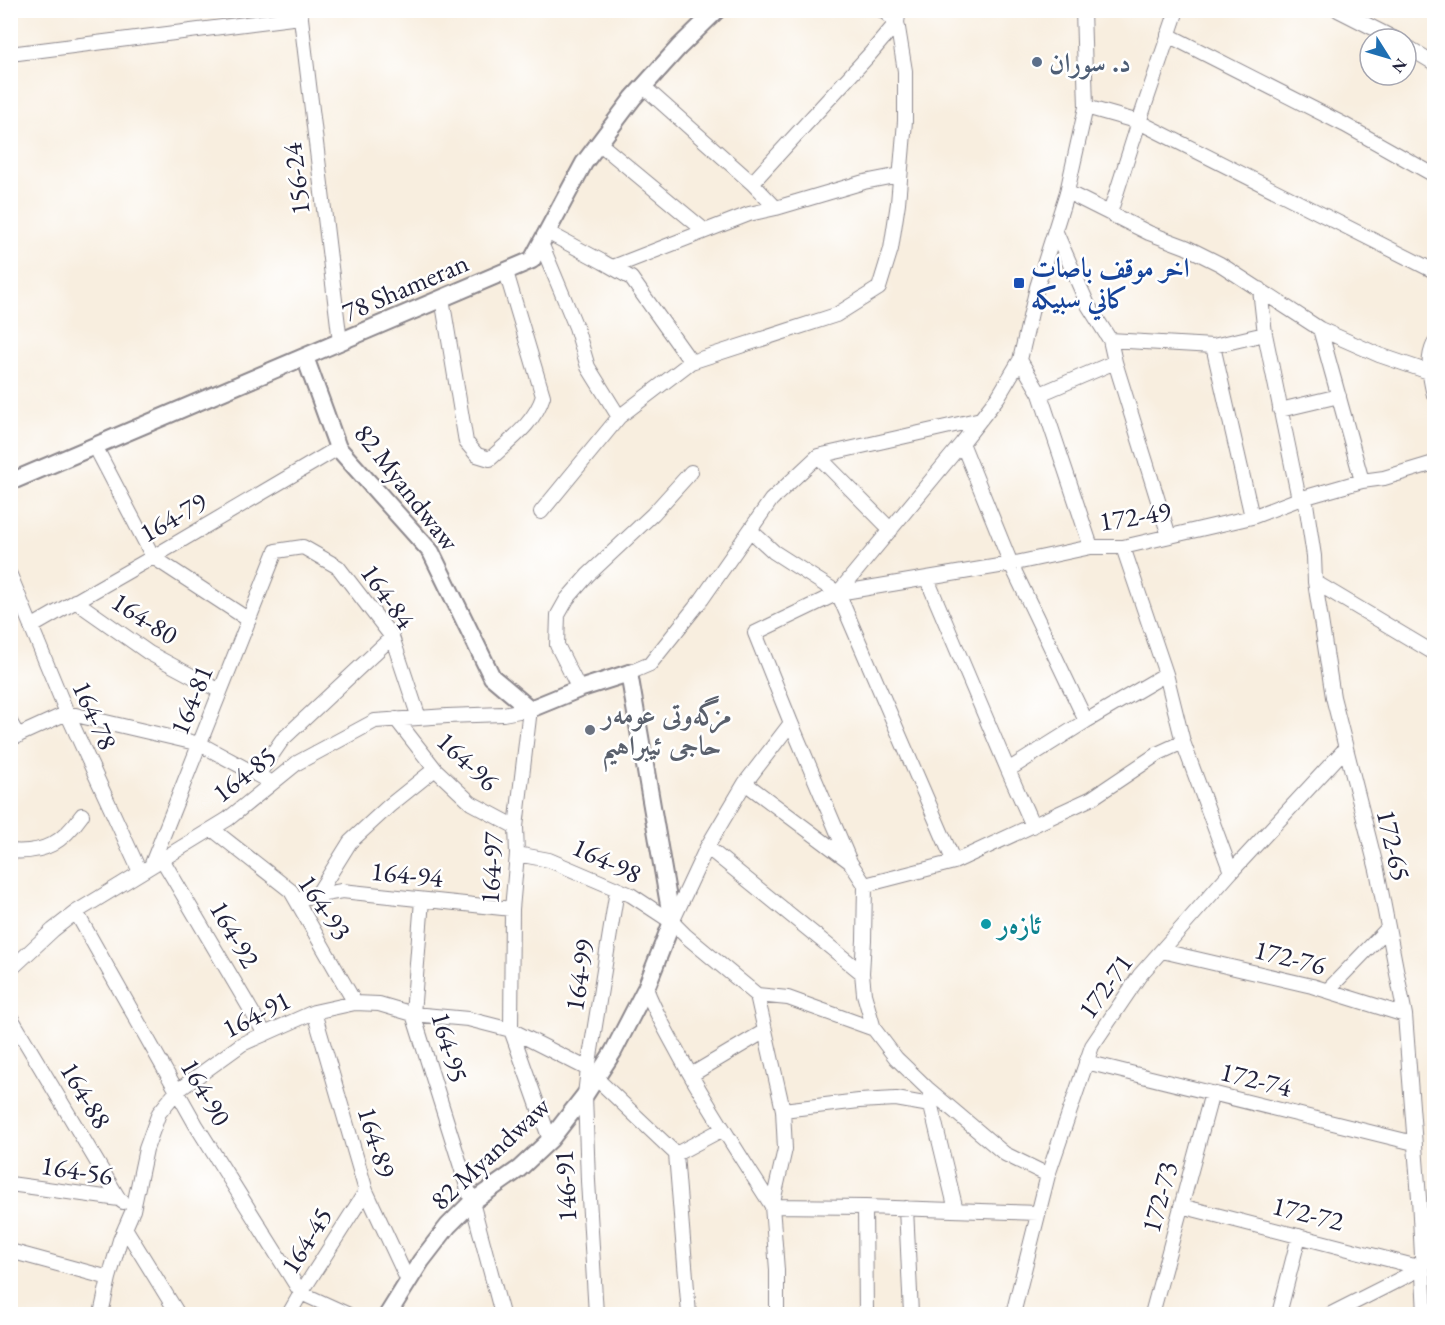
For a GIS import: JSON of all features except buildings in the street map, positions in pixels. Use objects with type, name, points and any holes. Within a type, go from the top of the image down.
[{"type":"street","name":"78 Shameran","points":[[10,482],[532,260],[584,163],[633,98],[679,46],[717,10]]},
{"type":"street","points":[[882,10],[898,16]]},
{"type":"street","points":[[1048,1175],[1005,1154],[927,1088],[896,1058],[874,1029],[864,994],[862,973],[864,885],[850,862],[755,633],[838,592],[981,419],[998,397],[1020,360],[1037,287],[1067,192],[1086,107],[1083,10]]},
{"type":"street","points":[[1110,213],[1177,10]]},
{"type":"street","points":[[1338,10],[1371,27]]},
{"type":"street","points":[[10,54],[300,14]]},
{"type":"street","name":"156-24","points":[[300,14],[340,342]]},
{"type":"street","points":[[752,183],[870,54],[898,16]]},
{"type":"street","points":[[541,512],[619,417],[691,362],[836,315],[879,288],[891,249],[898,203],[905,121],[905,71],[898,16]]},
{"type":"street","points":[[1168,35],[1345,125],[1434,175]]},
{"type":"street","points":[[1418,53],[1434,63]]},
{"type":"street","points":[[644,87],[752,183],[776,208]]},
{"type":"street","points":[[1086,107],[1139,122],[1434,271]]},
{"type":"street","points":[[599,143],[705,231]]},
{"type":"street","points":[[613,267],[749,214],[864,182],[900,175]]},
{"type":"street","points":[[1067,192],[1149,233],[1186,247],[1220,264],[1320,329],[1379,355],[1429,372]]},
{"type":"street","points":[[1055,230],[1088,305],[1110,340],[1169,536]]},
{"type":"street","points":[[544,238],[613,267],[632,278],[691,362]]},
{"type":"street","points":[[544,238],[588,367],[619,417]]},
{"type":"street","points":[[442,298],[466,442],[477,455],[490,459],[534,417],[543,396],[506,272]]},
{"type":"street","name":"172-65","points":[[1260,289],[1265,334],[1280,410],[1314,556],[1315,582],[1333,697],[1377,870],[1405,1015],[1425,1314]]},
{"type":"street","points":[[1320,329],[1362,481]]},
{"type":"street","points":[[1110,340],[1213,346],[1265,334]]},
{"type":"street","points":[[1434,344],[1431,350],[1429,372],[1434,395]]},
{"type":"street","points":[[1213,346],[1252,517]]},
{"type":"street","name":"82 Myandwaw","points":[[306,357],[338,448],[431,552],[492,677],[530,709]]},
{"type":"street","points":[[1020,360],[1040,394],[1091,547]]},
{"type":"street","points":[[1040,394],[1115,362]]},
{"type":"street","points":[[1280,410],[1339,396]]},
{"type":"street","points":[[530,709],[650,664],[702,599],[771,500],[818,456],[981,419]]},
{"type":"street","points":[[962,443],[1011,564],[1086,721]]},
{"type":"street","points":[[95,446],[153,557],[249,620]]},
{"type":"street","name":"164-79","points":[[31,627],[338,448]]},
{"type":"street","points":[[818,456],[891,530]]},
{"type":"street","name":"172-49","points":[[838,592],[927,579],[1091,547],[1123,547],[1252,517],[1302,498],[1362,481],[1384,478],[1434,462]]},
{"type":"street","points":[[579,689],[557,645],[558,615],[567,599],[588,575],[653,514],[692,472]]},
{"type":"street","points":[[750,530],[774,552],[838,592],[954,862]]},
{"type":"street","name":"164-84","points":[[276,550],[303,547],[338,567],[392,637],[419,718]]},
{"type":"street","points":[[1123,547],[1166,674],[1183,742],[1231,872]]},
{"type":"street","name":"164-81","points":[[151,866],[276,550]]},
{"type":"street","name":"164-78","points":[[10,575],[16,603],[31,627],[67,713],[151,866]]},
{"type":"street","points":[[927,579],[1033,826]]},
{"type":"street","points":[[1315,582],[1434,653]]},
{"type":"street","name":"164-80","points":[[75,601],[149,653],[220,691]]},
{"type":"street","points":[[258,775],[282,740],[392,637]]},
{"type":"street","points":[[629,673],[672,922]]},
{"type":"street","points":[[1008,770],[1166,674]]},
{"type":"street","name":"164-85","points":[[10,981],[15,965],[76,912],[228,819],[297,763],[375,721],[503,714],[530,709]]},
{"type":"street","name":"164-97","points":[[530,709],[516,827],[517,854],[512,909],[511,1030],[550,1140]]},
{"type":"street","points":[[10,722],[14,738],[67,713],[200,744],[272,783]]},
{"type":"street","name":"164-96","points":[[396,719],[435,770],[471,803],[516,827]]},
{"type":"street","points":[[672,922],[707,847],[745,783],[791,723]]},
{"type":"street","points":[[864,885],[954,862],[1092,798],[1159,753],[1183,742]]},
{"type":"street","name":"172-71","points":[[1013,1314],[1048,1175],[1092,1046],[1140,975],[1231,872],[1346,748]]},
{"type":"street","name":"164-93","points":[[317,895],[350,842],[389,806],[435,770]]},
{"type":"street","points":[[745,783],[850,862]]},
{"type":"street","points":[[10,851],[28,851],[50,846],[66,835],[82,815]]},
{"type":"street","name":"164-93","points":[[212,829],[291,891],[355,1003]]},
{"type":"street","points":[[707,847],[862,973]]},
{"type":"street","name":"164-98","points":[[517,854],[549,860],[631,895],[672,922],[757,995]]},
{"type":"street","name":"164-92","points":[[151,866],[266,1034]]},
{"type":"street","name":"164-99","points":[[592,1074],[617,890]]},
{"type":"street","name":"164-94","points":[[296,899],[342,891],[512,909]]},
{"type":"street","name":"164-95","points":[[422,900],[413,1014],[472,1202],[502,1314]]},
{"type":"street","name":"164-90","points":[[76,912],[196,1125],[301,1293]]},
{"type":"street","name":"82 Myandwaw","points":[[388,1314],[421,1261],[448,1226],[472,1202],[519,1169],[550,1140],[585,1095],[592,1074],[613,1052],[646,988],[672,922]]},
{"type":"street","points":[[1327,991],[1388,928]]},
{"type":"street","name":"172-76","points":[[1162,951],[1327,991],[1405,1015]]},
{"type":"street","points":[[646,988],[652,1006],[691,1075],[772,1206]]},
{"type":"street","points":[[777,1314],[777,1270],[772,1206],[785,1149],[783,1110],[757,995],[788,998],[874,1029]]},
{"type":"street","name":"164-91","points":[[101,1314],[109,1278],[132,1210],[146,1149],[159,1113],[177,1091],[242,1044],[314,1012],[355,1003],[379,1004],[413,1014],[468,1018],[511,1030]]},
{"type":"street","name":"164-89","points":[[314,1012],[366,1191],[408,1281]]},
{"type":"street","name":"164-88","points":[[10,1016],[119,1199]]},
{"type":"street","points":[[511,1030],[592,1074],[676,1154],[689,1314]]},
{"type":"street","points":[[691,1075],[765,1030]]},
{"type":"street","name":"172-74","points":[[1086,1062],[1414,1143]]},
{"type":"street","points":[[927,1088],[956,1210]]},
{"type":"street","name":"172-73","points":[[1152,1314],[1212,1093]]},
{"type":"street","name":"146-91","points":[[585,1095],[596,1314]]},
{"type":"street","points":[[783,1110],[896,1099],[930,1105]]},
{"type":"street","points":[[676,1154],[723,1129]]},
{"type":"street","name":"164-56","points":[[10,1184],[119,1199],[132,1210]]},
{"type":"street","name":"164-45","points":[[290,1314],[366,1191]]},
{"type":"street","points":[[772,1206],[1038,1213]]},
{"type":"street","name":"172-72","points":[[1181,1206],[1422,1268]]},
{"type":"street","points":[[865,1207],[866,1314]]},
{"type":"street","points":[[906,1208],[911,1314]]},
{"type":"street","points":[[125,1228],[178,1314]]},
{"type":"street","points":[[1280,1314],[1299,1236]]},
{"type":"street","points":[[10,1251],[109,1278]]},
{"type":"street","points":[[1330,1314],[1422,1268]]},
{"type":"street","points":[[301,1293],[347,1314]]},
{"type":"place","name":"د. سوران","points":[[1037,62]]},
{"type":"place","name":"اخر موقف باصات كاني سبيكه","points":[[1019,283]]},
{"type":"place","name":"مزگەوتی عومەر حاجی ئیبراهیم","points":[[590,730]]},
{"type":"place","name":"ئازەر","points":[[986,924]]}]
